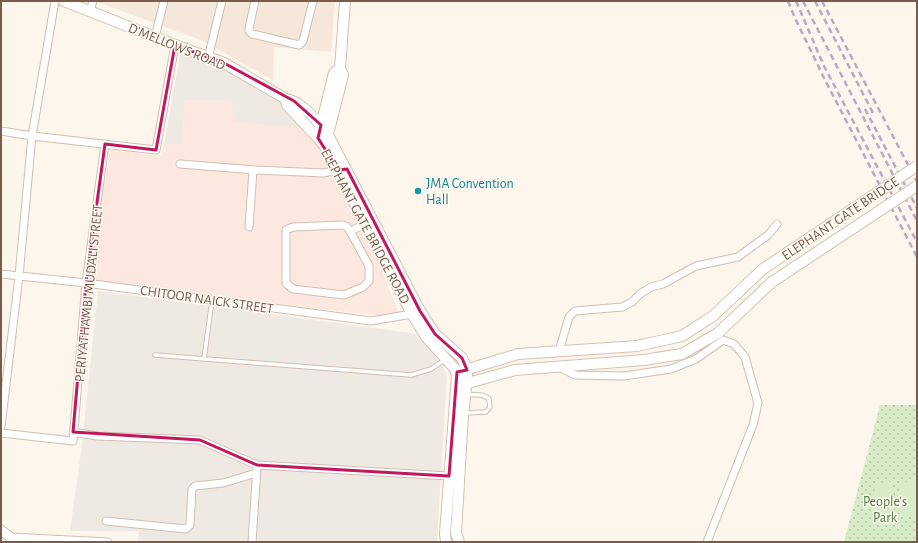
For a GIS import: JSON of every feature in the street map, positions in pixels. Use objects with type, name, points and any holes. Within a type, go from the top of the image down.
[{"type":"main road","name":"D'MELLOWS ROAD","points":[[64,1],[224,63],[294,101],[321,125],[323,136]]},
{"type":"main road","points":[[345,1],[340,68],[343,75],[323,136],[420,311],[435,334],[462,358],[467,370],[456,534],[459,542]]},
{"type":"main road","points":[[321,125],[334,73],[340,68]]},
{"type":"main road","name":"D'MELLOWS ROAD","points":[[286,98],[287,104],[323,136]]},
{"type":"main road","name":"ELEPHANT GATE BRIDGE ROAD","points":[[323,136],[326,148],[342,170],[366,224],[412,314],[427,338],[455,369],[456,373]]},
{"type":"main road","name":"ELEPHANT GATE BRIDGE","points":[[559,351],[637,346],[682,336],[713,316],[763,269],[917,166]]},
{"type":"main road","name":"ELEPHANT GATE BRIDGE","points":[[557,366],[644,360],[682,354],[718,333],[772,282],[917,186]]},
{"type":"main road","points":[[446,542],[445,534],[456,373],[518,354],[559,351]]},
{"type":"main road","points":[[455,386],[466,389],[488,377],[515,370],[557,366]]},
{"type":"street","points":[[1,426],[19,276],[32,136],[55,1]]},
{"type":"street","points":[[90,11],[93,1]]},
{"type":"street","points":[[155,37],[164,1]]},
{"type":"street","points":[[208,58],[222,1]]},
{"type":"street","points":[[255,1],[249,31],[252,34],[299,45],[302,44],[303,41],[313,1]]},
{"type":"street","points":[[1,132],[156,150],[175,45]]},
{"type":"street","name":"PERIYATHAMBI MUDALI STREET","points":[[1,433],[73,441],[86,283],[105,144]]},
{"type":"street","points":[[180,164],[253,170],[323,173],[342,170]]},
{"type":"street","points":[[249,227],[253,170]]},
{"type":"street","points":[[350,231],[366,224]]},
{"type":"street","points":[[559,351],[569,318],[575,311],[622,307],[632,302],[640,294],[652,287],[663,284],[696,266],[738,257],[768,235],[777,224]]},
{"type":"street","points":[[342,225],[346,226],[350,231],[369,266],[369,281],[363,287],[344,295],[293,290],[289,287],[286,283],[286,230],[293,227],[342,225]]},
{"type":"street","name":"CHITOOR NAICK STREET","points":[[1,274],[86,283],[371,321],[412,314]]},
{"type":"street","points":[[557,366],[575,375],[624,376],[671,369],[696,358],[723,340],[734,344],[745,356],[758,403],[755,418],[707,542]]},
{"type":"street","points":[[74,432],[97,436],[200,440],[257,469]]},
{"type":"street","points":[[252,542],[257,469]]},
{"type":"street","points":[[106,521],[186,529],[190,525],[192,489],[195,486],[223,483],[257,469],[449,476]]},
{"type":"street","points":[[1,530],[12,540],[108,542]]},
{"type":"lane","points":[[204,359],[212,300]]},
{"type":"lane","points":[[155,356],[411,375],[431,369],[446,359]]},
{"type":"lane","points":[[463,413],[486,412],[490,407],[489,399],[486,396],[478,395],[466,389]]},
{"type":"highlighted area","points":[[175,45],[224,63],[294,101],[321,125],[318,138],[338,170],[347,169],[420,311],[435,334],[462,358],[467,370],[457,372],[449,476],[257,465],[200,440],[73,432],[86,283],[105,144],[156,150]]},
{"type":"shaded area","points":[[95,1],[335,1],[331,52],[274,47],[273,80],[203,41]]},
{"type":"shaded area","points":[[181,50],[240,76],[291,108],[307,128],[233,122],[232,101],[185,100],[182,145],[164,144]]},
{"type":"shaded area","points":[[185,100],[232,101],[307,128],[336,176],[370,242],[401,318],[88,282],[110,150],[162,156],[164,144],[182,144]]},
{"type":"shaded area","points":[[98,291],[411,333],[423,338],[447,374],[437,542],[138,542],[139,531],[70,531],[82,445]]},
{"type":"green space","name":"People's Park","points":[[880,405],[917,405],[917,542],[844,542]]},
{"type":"green space","points":[[917,481],[917,516],[901,516],[900,482]]},
{"type":"green space","points":[[893,482],[894,516],[875,517],[874,483]]},
{"type":"railway","points":[[788,1],[826,82],[917,257]]},
{"type":"railway","points":[[796,1],[824,66],[917,242]]},
{"type":"railway","points":[[803,1],[917,221]]},
{"type":"railway","points":[[815,1],[873,113]]},
{"type":"railway","points":[[822,1],[917,182]]},
{"type":"railway","points":[[865,109],[917,208]]},
{"type":"place","name":"JMA Convention Hall","points":[[418,191]]}]
